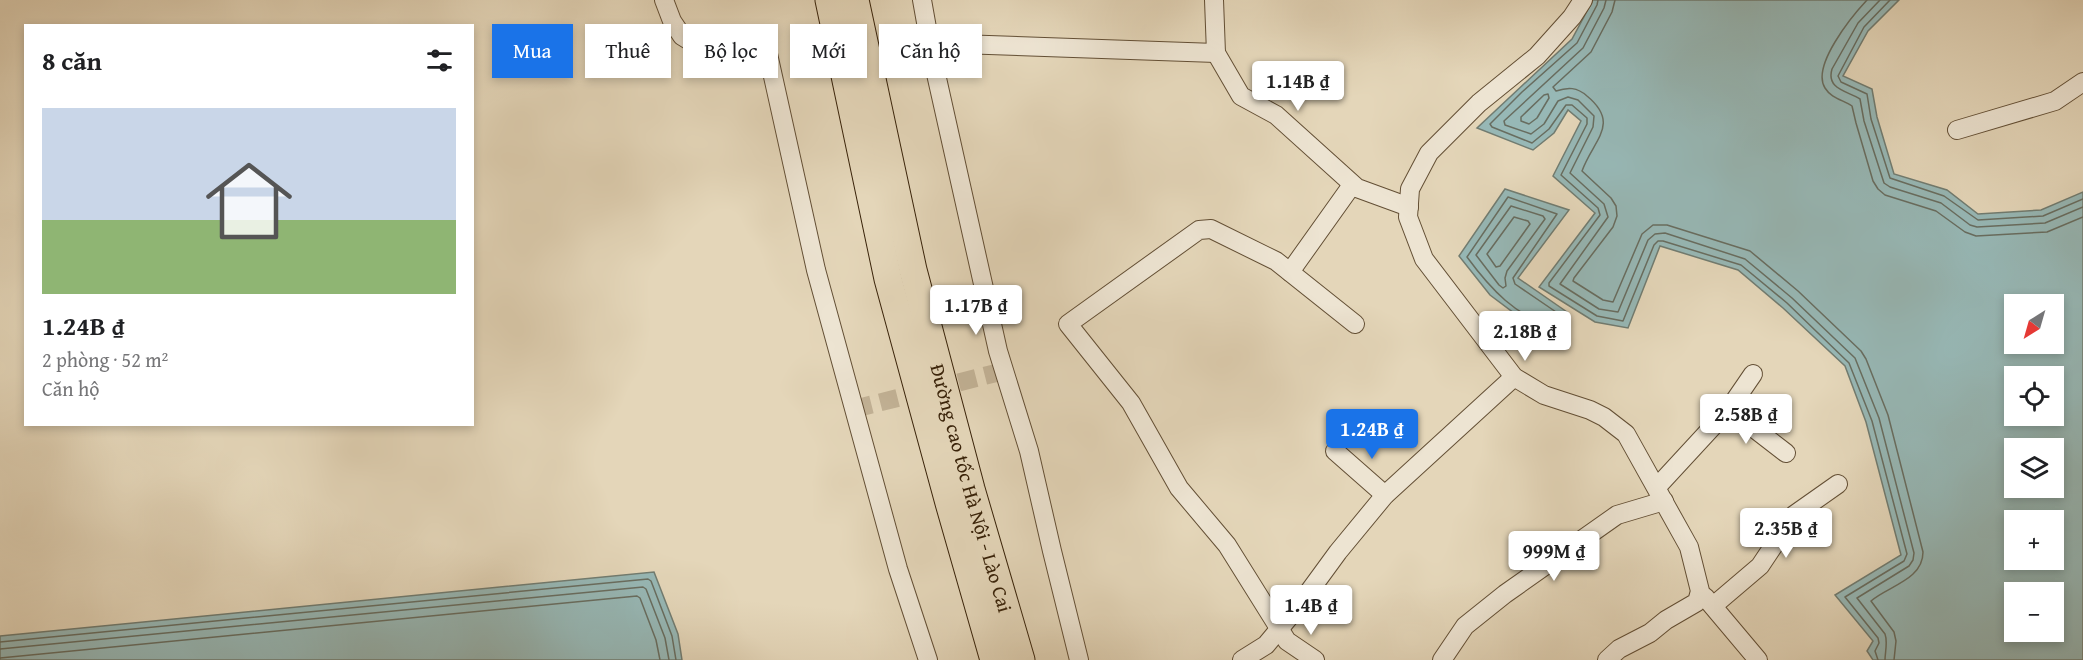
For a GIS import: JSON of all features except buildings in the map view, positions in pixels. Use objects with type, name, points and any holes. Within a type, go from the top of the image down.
[{"type":"highway","name":"Đường cao tốc Hà Nội - Lào Cai","points":[[829,0],[888,279],[994,660]]},
{"type":"highway","name":"Đường cao tốc Hà Nội - Lào Cai","points":[[855,0],[914,270],[971,489],[1021,660]]},
{"type":"street","points":[[664,0],[672,21],[682,36],[695,44],[752,46],[768,54],[816,270],[898,570],[928,660]]},
{"type":"street","points":[[922,0],[926,24]]},
{"type":"street","points":[[1214,0],[1216,53],[1241,96],[1276,115],[1356,189],[1409,207]]},
{"type":"street","points":[[1583,0],[1572,17],[1537,56],[1479,103],[1429,153],[1410,189],[1408,217],[1424,259],[1514,377],[1544,395],[1604,417],[1626,434],[1689,547],[1700,591],[1758,660]]},
{"type":"street","points":[[982,45],[1216,53]]},
{"type":"street","points":[[938,78],[998,351],[1029,451],[1079,660]]},
{"type":"street","points":[[1957,130],[2055,101],[2083,82]]},
{"type":"street","points":[[1290,272],[1352,184]]},
{"type":"street","points":[[1315,660],[1287,641],[1227,545],[1179,488],[1131,403],[1068,324],[1199,230],[1211,229],[1276,261],[1355,324]]},
{"type":"street","points":[[1442,660],[1465,626],[1505,594],[1617,515],[1660,494],[1729,409],[1753,374]]},
{"type":"street","points":[[1242,660],[1266,645],[1385,495],[1514,377]]},
{"type":"street","points":[[1729,409],[1786,453]]},
{"type":"street","points":[[1335,451],[1385,495]]},
{"type":"street","points":[[1713,606],[1760,566],[1794,515],[1838,484]]},
{"type":"street","points":[[1606,660],[1697,602],[1700,591]]},
{"type":"water","points":[[1593,0],[1899,0],[1868,31],[1843,76],[1872,89],[1877,117],[1894,174],[1947,190],[1978,214],[2041,210],[2083,192],[2083,660],[1873,660],[1867,651],[1873,641],[1835,595],[1901,555],[1866,422],[1845,366],[1738,270],[1660,246],[1628,328],[1595,322],[1539,287],[1595,213],[1553,176],[1581,121],[1568,110],[1554,133],[1533,150],[1477,128],[1572,39]]},
{"type":"water","points":[[1505,189],[1569,210],[1518,278],[1567,312],[1562,335],[1530,325],[1490,295],[1459,256]]},
{"type":"water","points":[[654,572],[678,634],[682,660],[0,660],[0,636]]},
{"type":"tunnel","points":[[854,409],[1004,371]]}]
